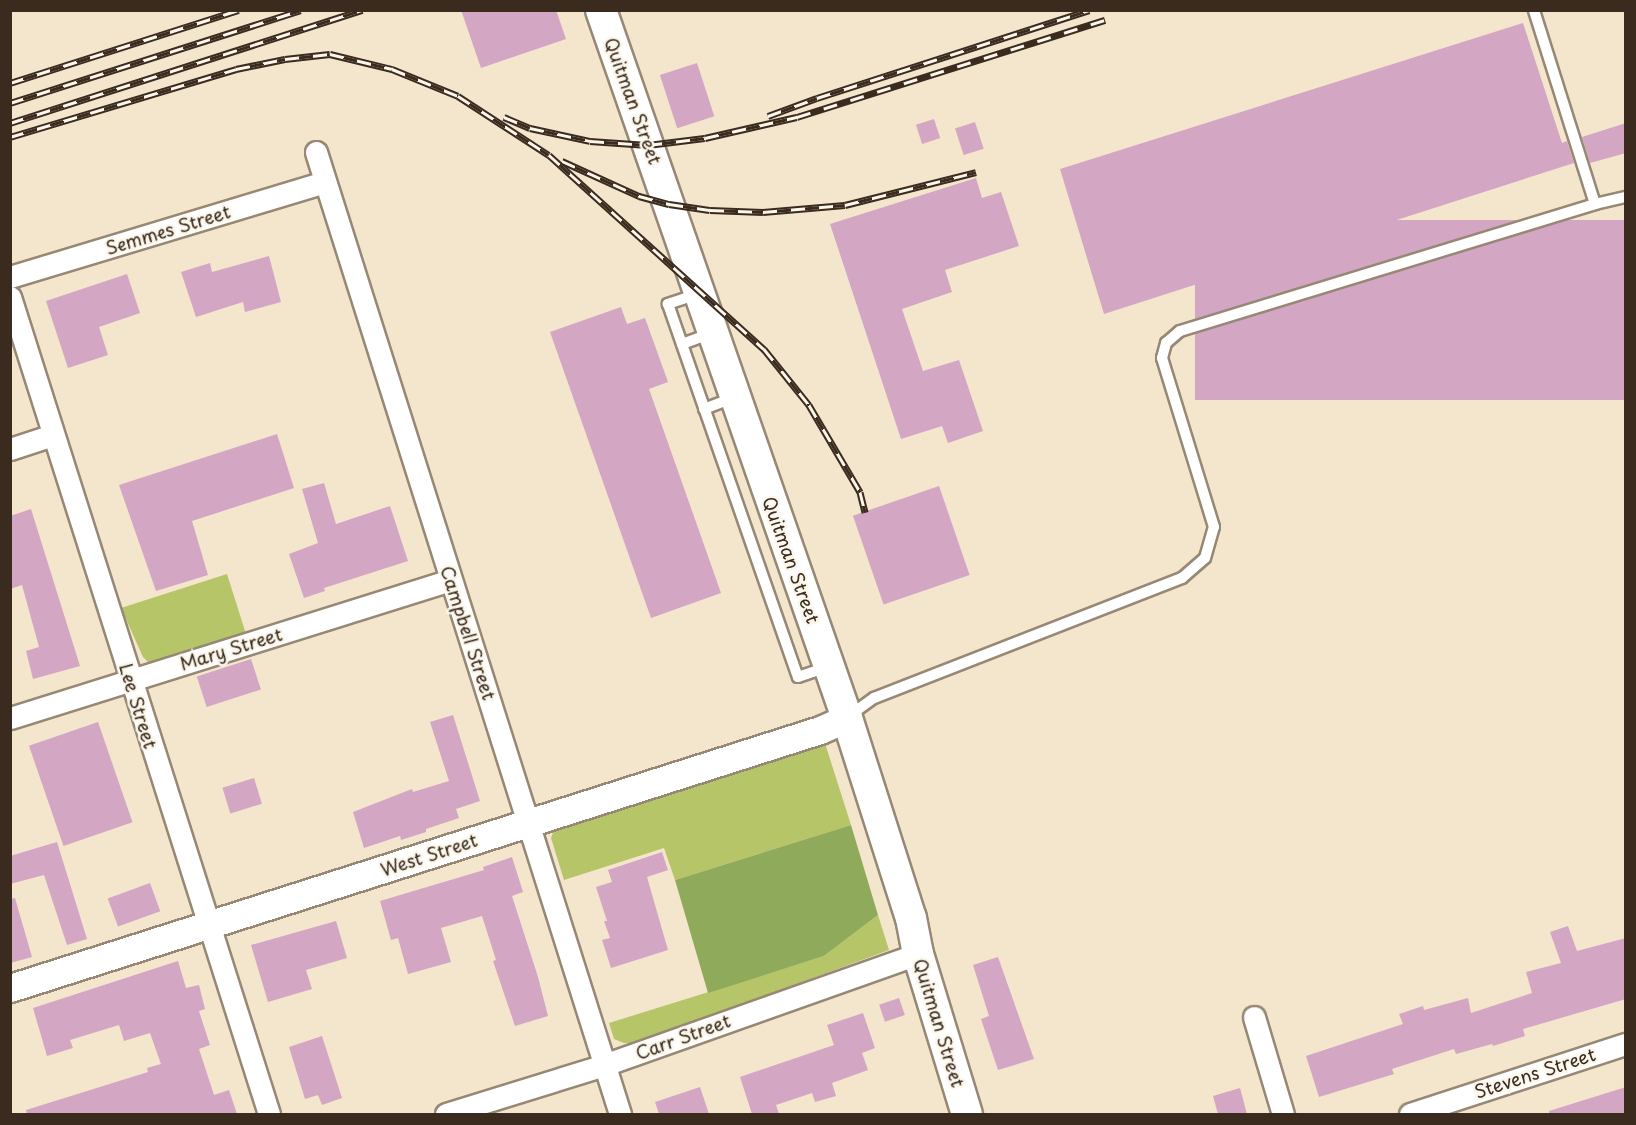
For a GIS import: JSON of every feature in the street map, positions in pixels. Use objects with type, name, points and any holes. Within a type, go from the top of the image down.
[{"type":"main road","name":"Quitman Street","points":[[600,10],[847,718],[911,918],[918,954],[967,1114]]},
{"type":"street","name":"Campbell Street","points":[[316,152],[620,1114]]},
{"type":"street","name":"Semmes Street","points":[[10,277],[325,182]]},
{"type":"street","name":"Lee Street","points":[[10,297],[207,925],[269,1114]]},
{"type":"street","points":[[10,448],[53,435]]},
{"type":"street","name":"Mary Street","points":[[10,718],[452,580]]},
{"type":"street","name":"West Street","points":[[10,988],[820,730],[847,718]]},
{"type":"street","name":"Carr Street","points":[[447,1114],[604,1065],[918,954]]},
{"type":"street","points":[[1254,1017],[1283,1114]]},
{"type":"street","name":"Stevens Street","points":[[1410,1114],[1626,1044]]},
{"type":"lane","points":[[1534,10],[1595,204]]},
{"type":"lane","points":[[847,718],[874,698],[1182,578],[1205,558],[1214,526],[1162,358],[1166,343],[1180,331],[1595,204],[1626,197]]},
{"type":"lane","points":[[699,294],[668,303],[704,409],[798,677],[829,667]]},
{"type":"lane","points":[[682,344],[712,333]]},
{"type":"lane","points":[[704,409],[734,398]]},
{"type":"green space","points":[[227,574],[246,634],[149,663],[143,657],[121,608]]},
{"type":"green space","points":[[824,740],[851,825],[675,880],[664,848],[564,880],[551,838],[556,825]]},
{"type":"green space","points":[[851,825],[878,915],[824,956],[708,993],[675,880]]},
{"type":"green space","points":[[878,915],[889,950],[637,1043],[624,1043],[614,1039],[609,1023],[824,956]]},
{"type":"building","points":[[461,10],[556,10],[566,39],[481,68]]},
{"type":"building","points":[[1523,23],[1562,143],[1567,141],[1574,163],[1104,314],[1060,169]]},
{"type":"building","points":[[697,63],[714,116],[677,128],[660,75]]},
{"type":"building","points":[[934,119],[940,138],[922,144],[916,125]]},
{"type":"building","points":[[975,122],[984,149],[964,155],[955,128]]},
{"type":"building","points":[[1626,123],[1626,153],[1590,163],[1582,137]]},
{"type":"building","points":[[976,178],[982,198],[1001,192],[1019,246],[945,270],[952,292],[902,309],[923,371],[959,360],[983,431],[948,443],[942,426],[901,439],[830,224]]},
{"type":"building","points":[[1195,220],[1626,220],[1626,400],[1195,400]]},
{"type":"building","points":[[269,256],[281,302],[245,312],[243,302],[196,317],[181,272],[210,263],[212,272]]},
{"type":"building","points":[[127,274],[140,313],[99,327],[108,355],[68,368],[46,301]]},
{"type":"building","points":[[621,307],[627,324],[645,318],[668,382],[649,389],[721,593],[651,618],[550,332]]},
{"type":"building","points":[[277,434],[294,488],[192,521],[208,575],[156,591],[119,485]]},
{"type":"building","points":[[324,483],[336,524],[390,506],[408,561],[324,588],[325,591],[304,598],[289,554],[318,543],[302,489]]},
{"type":"building","points":[[939,486],[970,575],[884,605],[853,516]]},
{"type":"building","points":[[31,509],[80,666],[33,679],[26,651],[39,647],[22,585],[10,589],[10,516]]},
{"type":"building","points":[[251,659],[261,689],[207,707],[197,677]]},
{"type":"building","points":[[453,715],[480,801],[456,809],[459,818],[426,829],[426,832],[401,840],[400,836],[364,848],[353,812],[412,789],[413,792],[449,781],[430,722]]},
{"type":"building","points":[[98,722],[133,822],[63,846],[29,746]]},
{"type":"building","points":[[254,778],[262,804],[230,813],[222,788]]},
{"type":"building","points":[[57,842],[87,939],[67,945],[44,875],[10,884],[10,856]]},
{"type":"building","points":[[662,852],[668,870],[647,877],[668,950],[611,968],[602,940],[610,938],[604,921],[607,921],[596,887],[612,882],[608,870]]},
{"type":"building","points":[[512,857],[523,892],[512,896],[548,1016],[515,1026],[493,961],[496,960],[482,916],[441,928],[451,962],[408,974],[398,938],[391,940],[380,901],[484,870],[483,867]]},
{"type":"building","points":[[150,883],[160,911],[118,927],[108,898]]},
{"type":"building","points":[[15,898],[32,957],[10,963],[10,899]]},
{"type":"building","points":[[336,921],[347,958],[306,970],[312,989],[268,1002],[251,945]]},
{"type":"building","points":[[1568,926],[1577,951],[1626,938],[1626,999],[1523,1029],[1525,1036],[1493,1046],[1492,1044],[1456,1054],[1454,1049],[1392,1069],[1394,1074],[1319,1097],[1306,1056],[1403,1024],[1399,1014],[1423,1006],[1424,1010],[1468,998],[1471,1013],[1532,993],[1526,972],[1561,963],[1550,932]]},
{"type":"building","points":[[998,957],[1034,1059],[998,1070],[981,1019],[989,1016],[973,965]]},
{"type":"building","points":[[178,961],[186,988],[199,985],[205,1009],[199,1011],[210,1045],[199,1049],[214,1095],[229,1090],[237,1114],[27,1114],[26,1110],[148,1072],[147,1068],[161,1064],[150,1033],[124,1041],[119,1025],[70,1040],[73,1048],[47,1056],[33,1008]]},
{"type":"building","points":[[899,998],[905,1015],[885,1022],[879,1005]]},
{"type":"building","points":[[863,1013],[875,1048],[862,1053],[868,1070],[832,1083],[836,1096],[815,1102],[812,1093],[776,1105],[779,1114],[752,1114],[740,1077],[834,1045],[827,1025]]},
{"type":"building","points":[[322,1036],[342,1098],[322,1105],[318,1095],[305,1099],[289,1047]]},
{"type":"building","points":[[700,1087],[709,1114],[659,1114],[655,1102]]},
{"type":"building","points":[[1626,1087],[1626,1114],[1549,1114],[1549,1111]]},
{"type":"building","points":[[1240,1088],[1247,1114],[1218,1114],[1213,1096]]},
{"type":"railway","points":[[10,83],[239,10]]},
{"type":"railway","points":[[10,103],[301,10]]},
{"type":"railway","points":[[10,123],[362,10]]},
{"type":"railway","points":[[768,116],[1089,10]]},
{"type":"railway","points":[[504,117],[530,128],[590,141],[648,145],[705,138],[797,117],[1105,20]]},
{"type":"railway","points":[[10,137],[236,69],[285,59],[330,54],[392,69],[458,96],[549,155],[764,349],[809,405],[860,492],[865,512]]},
{"type":"railway","points":[[562,161],[639,196],[669,204],[710,210],[763,212],[845,205],[976,172]]}]
